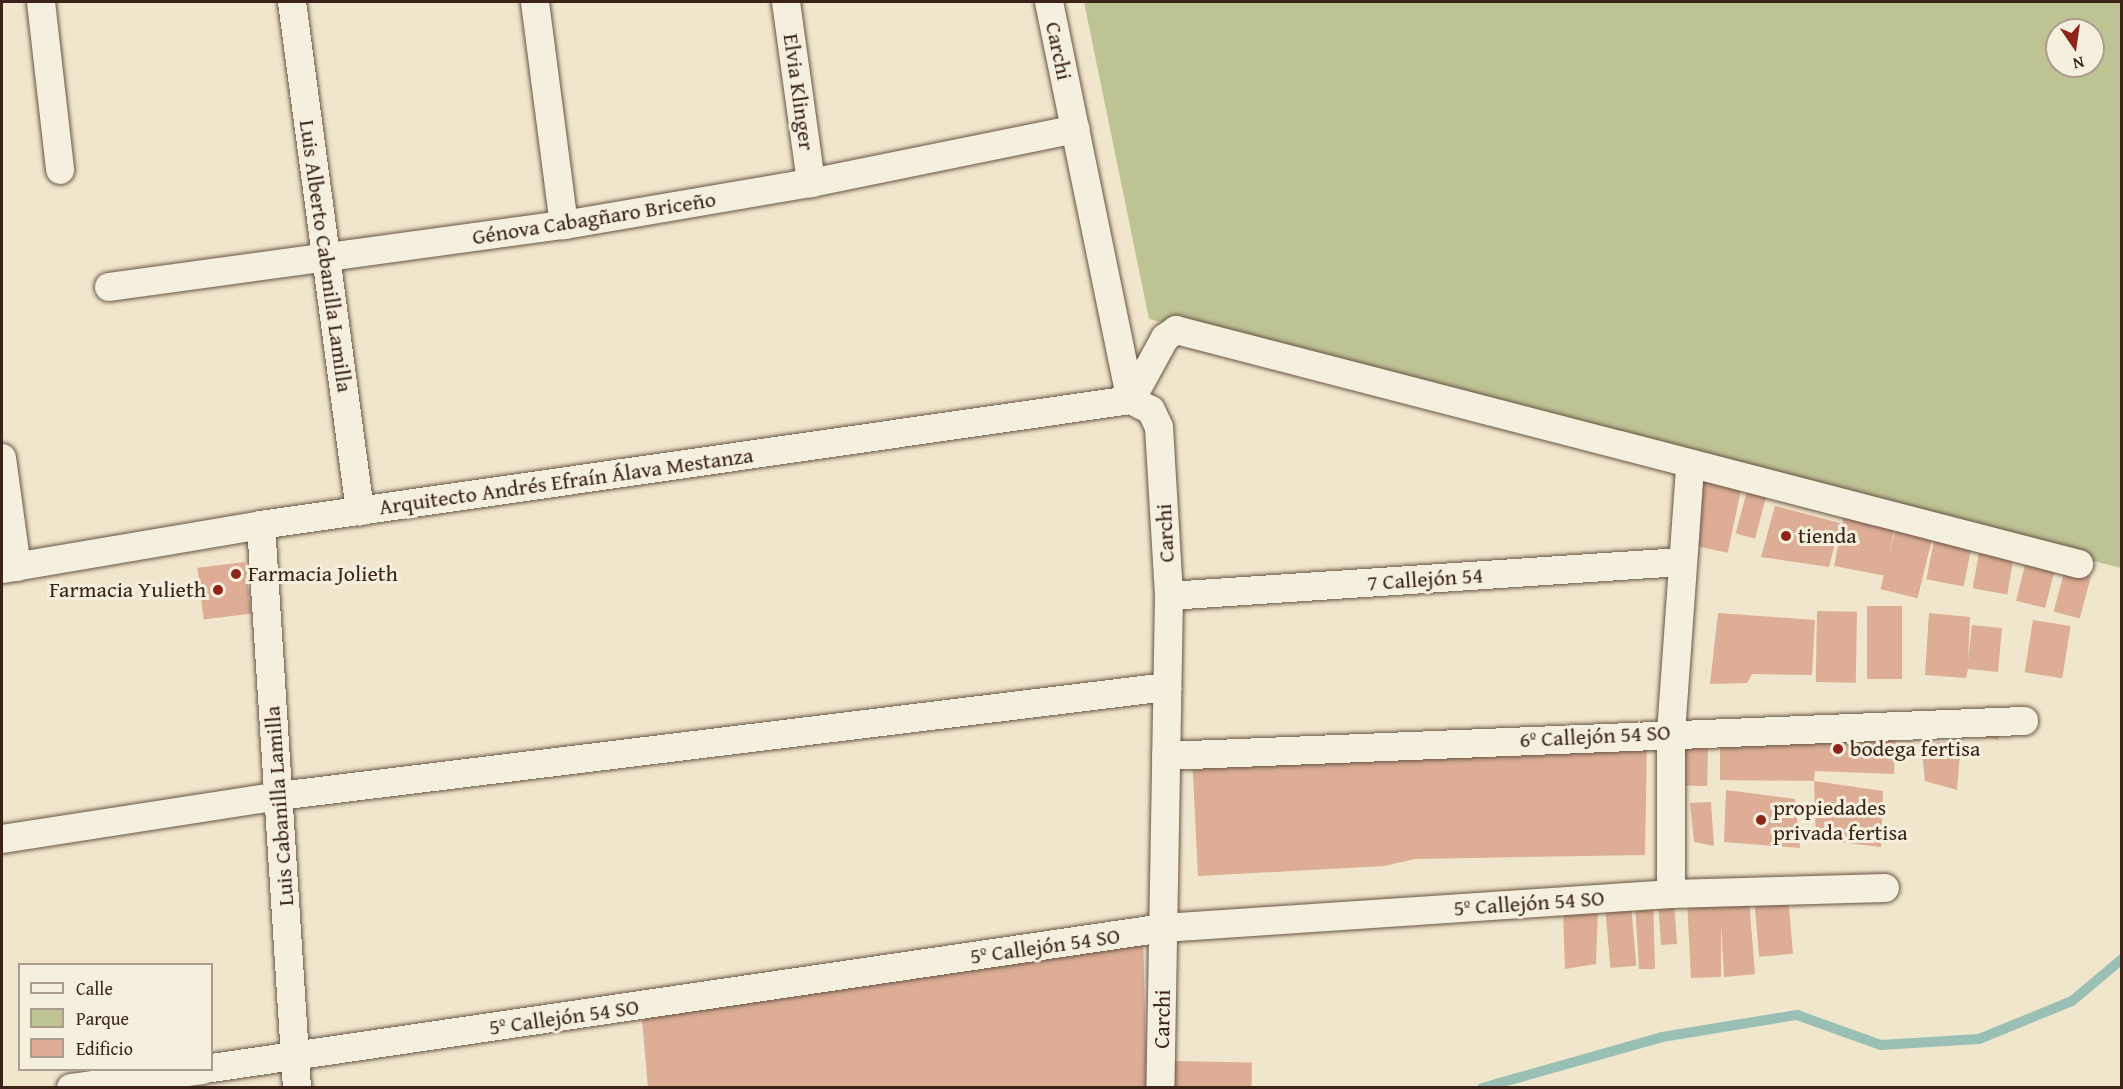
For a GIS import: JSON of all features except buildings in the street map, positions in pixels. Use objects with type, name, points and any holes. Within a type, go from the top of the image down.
[{"type":"street","points":[[41,2],[60,170]]},
{"type":"street","name":"Luis Alberto Cabanilla Lamilla","points":[[292,2],[360,511]]},
{"type":"street","points":[[535,2],[564,225]]},
{"type":"street","name":"Elvia Klinger","points":[[786,2],[811,183]]},
{"type":"street","name":"Carchi","points":[[1049,2],[1131,400],[1151,410],[1159,427],[1169,596],[1160,1088]]},
{"type":"street","name":"Génova Cabagñaro Briceño","points":[[109,287],[326,255],[564,225],[811,183],[1076,129]]},
{"type":"street","points":[[1131,400],[1165,338],[1176,330],[2079,564]]},
{"type":"street","name":"Arquitecto Andrés Efraín Álava Mestanza","points":[[9,568],[261,525],[1131,400]]},
{"type":"street","points":[[2,458],[9,568]]},
{"type":"street","points":[[1671,894],[1671,733],[1681,562],[1690,465]]},
{"type":"street","name":"Luis Cabanilla Lamilla","points":[[261,525],[297,1088]]},
{"type":"street","name":"7 Callejón 54","points":[[1169,596],[1681,562]]},
{"type":"street","points":[[2,839],[279,796],[1167,687]]},
{"type":"street","name":"6º Callejón 54 SO","points":[[1166,756],[1671,733],[2024,721]]},
{"type":"street","name":"5º Callejón 54 SO","points":[[213,1068],[1163,928],[1671,894],[1885,888]]},
{"type":"street","points":[[71,1088],[196,1071]]},
{"type":"green space","points":[[1084,2],[2121,2],[2121,568],[1149,319]]},
{"type":"waterway","points":[[1482,1088],[1662,1037],[1797,1015],[1881,1045],[1979,1039],[2072,1001],[2122,959]]},
{"type":"place","name":"tienda","points":[[1786,536]]},
{"type":"place","name":"Farmacia Jolieth","points":[[236,574]]},
{"type":"place","name":"Farmacia Yulieth","points":[[218,590]]},
{"type":"place","name":"bodega fertisa","points":[[1838,749]]},
{"type":"place","name":"propiedades privada fertisa","points":[[1761,820]]}]
